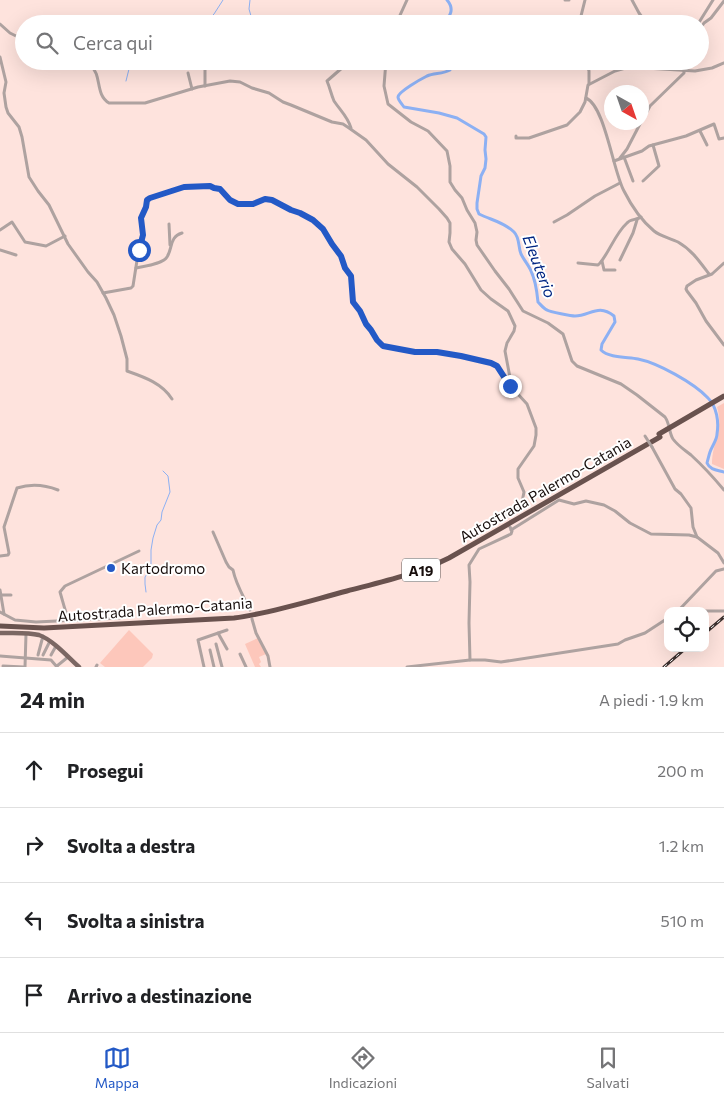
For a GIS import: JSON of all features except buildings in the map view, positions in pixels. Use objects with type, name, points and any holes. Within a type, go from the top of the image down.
[{"type":"highway","name":"Autostrada Palermo-Catania","points":[[0,624],[51,625],[252,613],[409,571],[436,562],[452,554],[724,398]]},
{"type":"main road","points":[[0,632],[38,634],[43,636],[79,667]]},
{"type":"street","points":[[400,15],[407,0]]},
{"type":"street","points":[[581,15],[585,0]]},
{"type":"street","points":[[632,0],[640,15]]},
{"type":"street","points":[[704,15],[713,0]]},
{"type":"street","points":[[709,19],[724,1]]},
{"type":"street","points":[[0,24],[15,35]]},
{"type":"street","points":[[0,57],[6,82],[4,94],[6,107],[19,128],[22,137],[29,177],[49,205],[68,244],[104,293],[120,331],[127,359],[127,371],[143,376],[163,387],[172,398]]},
{"type":"street","points":[[709,69],[724,64]]},
{"type":"street","points":[[94,70],[102,98],[109,103],[145,103],[205,86],[230,81],[240,82],[269,93],[282,102],[332,122],[343,124],[366,140],[388,164],[444,214],[450,223],[449,242],[452,249],[465,264],[481,290],[508,311],[514,331],[505,351],[511,382],[515,390]]},
{"type":"street","points":[[205,70],[205,86]]},
{"type":"street","points":[[340,70],[327,81],[332,98],[347,117],[351,129]]},
{"type":"street","points":[[385,70],[384,86],[388,104],[411,122],[428,132],[447,151],[450,166],[450,182],[462,198],[475,223],[477,245],[524,311],[548,323],[563,334],[572,361],[577,366],[621,384],[665,417],[668,421],[672,438],[724,490]]},
{"type":"street","points":[[516,136],[516,138],[530,138],[565,127],[580,112],[586,98],[586,90],[589,84],[588,70]]},
{"type":"street","points":[[589,84],[618,70]]},
{"type":"street","points":[[649,108],[684,73],[684,70],[704,70]]},
{"type":"street","points":[[188,73],[192,89]]},
{"type":"street","points":[[586,98],[597,109],[620,182],[626,195],[641,217],[655,232],[677,242],[693,253],[709,274]]},
{"type":"street","points":[[614,160],[642,151],[653,145],[700,131],[714,124],[719,139],[724,138]]},
{"type":"street","points":[[619,159],[627,149],[637,130]]},
{"type":"street","points":[[700,131],[707,146]]},
{"type":"street","points":[[642,181],[660,166],[653,145]]},
{"type":"street","points":[[624,157],[633,181]]},
{"type":"street","points":[[554,222],[620,182]]},
{"type":"street","points":[[104,293],[133,286],[135,268],[143,235],[141,218],[147,200],[150,198],[184,187],[210,186],[220,189],[230,200],[238,204],[253,204],[260,200],[268,199],[313,220],[326,232],[341,256],[345,268],[351,276],[353,302],[366,324],[383,346],[415,352],[437,352],[491,363],[497,366],[513,390],[527,404],[536,428],[534,446],[518,469],[518,478],[524,492],[522,502],[508,512],[506,518]]},
{"type":"street","points":[[578,263],[598,265],[627,222],[641,217]]},
{"type":"street","points":[[620,260],[637,220]]},
{"type":"street","points":[[0,230],[12,222],[25,242],[46,246],[65,236]]},
{"type":"street","points":[[168,224],[170,248]]},
{"type":"street","points":[[135,268],[159,262],[168,257],[176,236],[182,233]]},
{"type":"street","points":[[0,250],[16,255]]},
{"type":"street","points":[[602,261],[604,270],[616,270]]},
{"type":"street","points":[[724,264],[696,280],[687,286],[686,289],[724,345]]},
{"type":"street","points":[[645,436],[675,489],[691,508],[693,526],[697,537]]},
{"type":"street","points":[[0,556],[9,553],[4,528],[17,488],[32,485],[58,490]]},
{"type":"street","points":[[470,660],[469,565],[478,550],[508,536],[511,528],[558,500],[574,504],[586,501],[598,503],[612,509],[630,523],[651,534],[697,537],[718,553],[724,563]]},
{"type":"street","points":[[213,532],[226,562],[234,570],[234,577],[250,610]]},
{"type":"street","points":[[69,621],[63,599],[60,595],[65,586],[139,551]]},
{"type":"street","points":[[682,607],[716,571],[724,570]]},
{"type":"street","points":[[4,615],[0,594],[11,595]]},
{"type":"street","points":[[709,612],[724,611]]},
{"type":"street","points":[[0,612],[21,621],[120,618]]},
{"type":"street","points":[[252,619],[256,633],[268,656],[270,667]]},
{"type":"street","points":[[407,667],[470,660],[501,662],[618,644],[645,633],[664,621]]},
{"type":"street","points":[[204,667],[198,640],[227,630]]},
{"type":"street","points":[[218,633],[227,649]]},
{"type":"street","points":[[3,666],[24,667],[26,634]]},
{"type":"street","points":[[38,654],[43,636]]},
{"type":"street","points":[[43,655],[50,641]]},
{"type":"street","points":[[216,644],[222,667]]},
{"type":"street","points":[[51,655],[56,646]]},
{"type":"street","points":[[210,650],[214,667]]},
{"type":"street","points":[[240,654],[246,667]]},
{"type":"street","points":[[0,656],[51,660],[56,667],[68,657]]},
{"type":"street","points":[[12,658],[12,666]]},
{"type":"shaded area","points":[[724,403],[724,469],[712,464],[719,423],[717,407]]},
{"type":"shaded area","points":[[129,630],[153,654],[152,658],[143,667],[105,667],[100,663]]},
{"type":"shaded area","points":[[258,638],[266,654],[259,657],[261,667],[255,667],[245,644]]},
{"type":"waterway","points":[[213,15],[223,0]]},
{"type":"waterway","points":[[250,0],[251,15]]},
{"type":"waterway","name":"Eleuterio","points":[[447,0],[451,6],[450,15]]},
{"type":"waterway","points":[[126,81],[129,70]]},
{"type":"waterway","name":"Eleuterio","points":[[450,70],[427,76],[410,86],[399,95],[400,102],[404,107],[457,118],[484,134],[486,137],[486,159],[485,168],[481,176],[477,209],[479,214],[506,226],[516,234],[521,254],[534,279],[538,302],[549,311],[573,316],[599,310],[608,312],[614,316],[615,322],[602,344],[601,350],[604,353],[646,361],[685,380],[702,392],[715,410],[718,429],[707,463],[712,468],[724,472]]},
{"type":"waterway","points":[[146,592],[145,577],[151,568],[153,538],[170,492],[168,476],[163,471]]},
{"type":"railway","points":[[709,630],[724,617]]},
{"type":"railway","points":[[664,667],[681,652]]},
{"type":"place","name":"Kartodromo","points":[[111,568]]},
{"type":"route","points":[[139,250],[143,235],[141,218],[147,200],[150,198],[188,186],[210,186],[220,189],[230,200],[238,204],[253,204],[265,199],[272,200],[313,220],[326,232],[351,276],[353,302],[366,324],[383,346],[415,352],[437,352],[491,363],[497,366],[510,386]]}]
